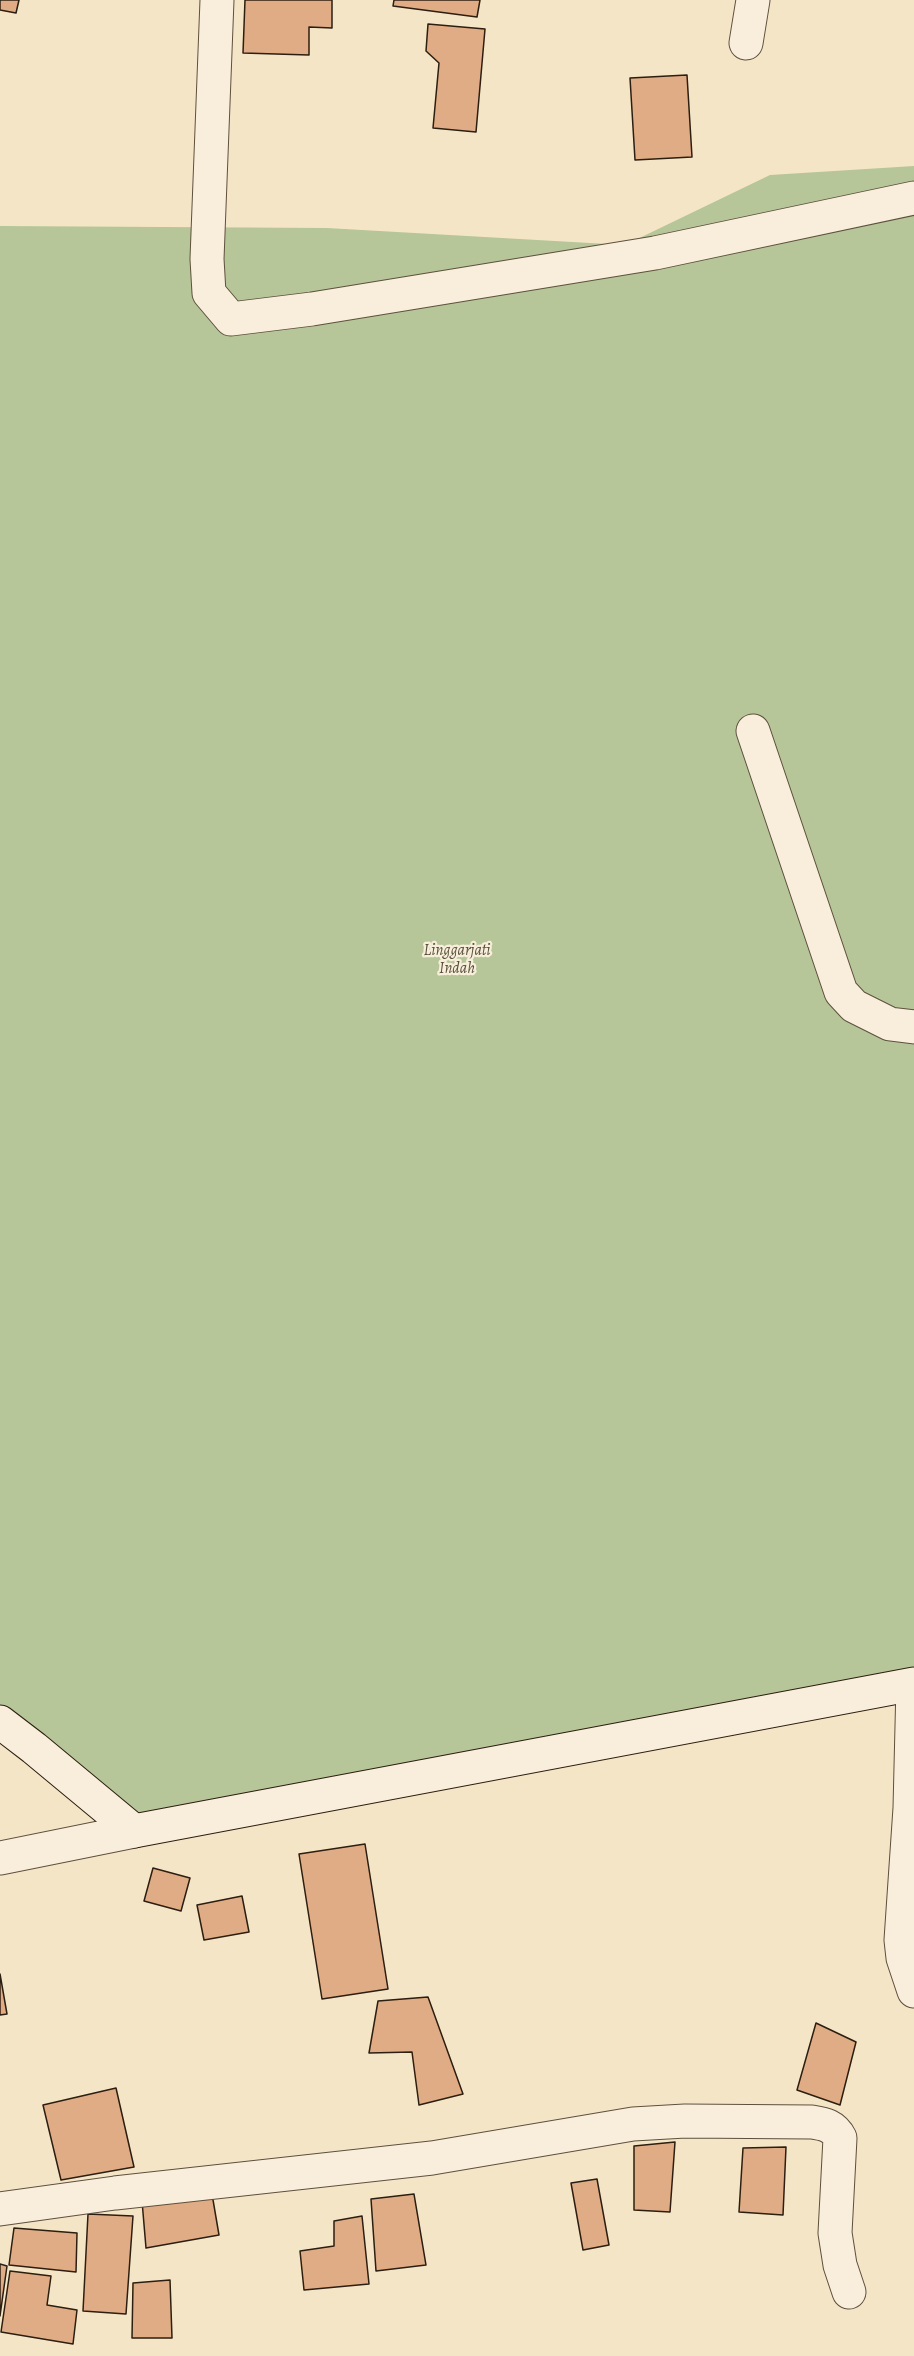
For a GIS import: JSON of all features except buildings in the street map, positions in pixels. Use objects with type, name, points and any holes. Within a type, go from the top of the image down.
[{"type":"street","points":[[217,0],[207,259],[209,293],[231,319],[312,309],[655,253],[914,198]]},
{"type":"street","points":[[746,43],[753,0]]},
{"type":"street","points":[[753,731],[841,992],[854,1006],[881,1019],[914,1027]]},
{"type":"street","points":[[0,1858],[914,1685],[910,1808],[901,1940],[914,1991]]},
{"type":"street","points":[[0,1722],[134,1831]]},
{"type":"street","points":[[0,2209],[115,2193],[432,2158],[633,2124],[685,2121],[812,2122],[827,2124],[836,2131],[840,2138],[835,2232],[840,2265],[849,2292]]},
{"type":"green space","name":"Linggarjati Indah","points":[[914,166],[914,1675],[158,1828],[0,1710],[0,226],[327,228],[625,245],[770,175]]}]
